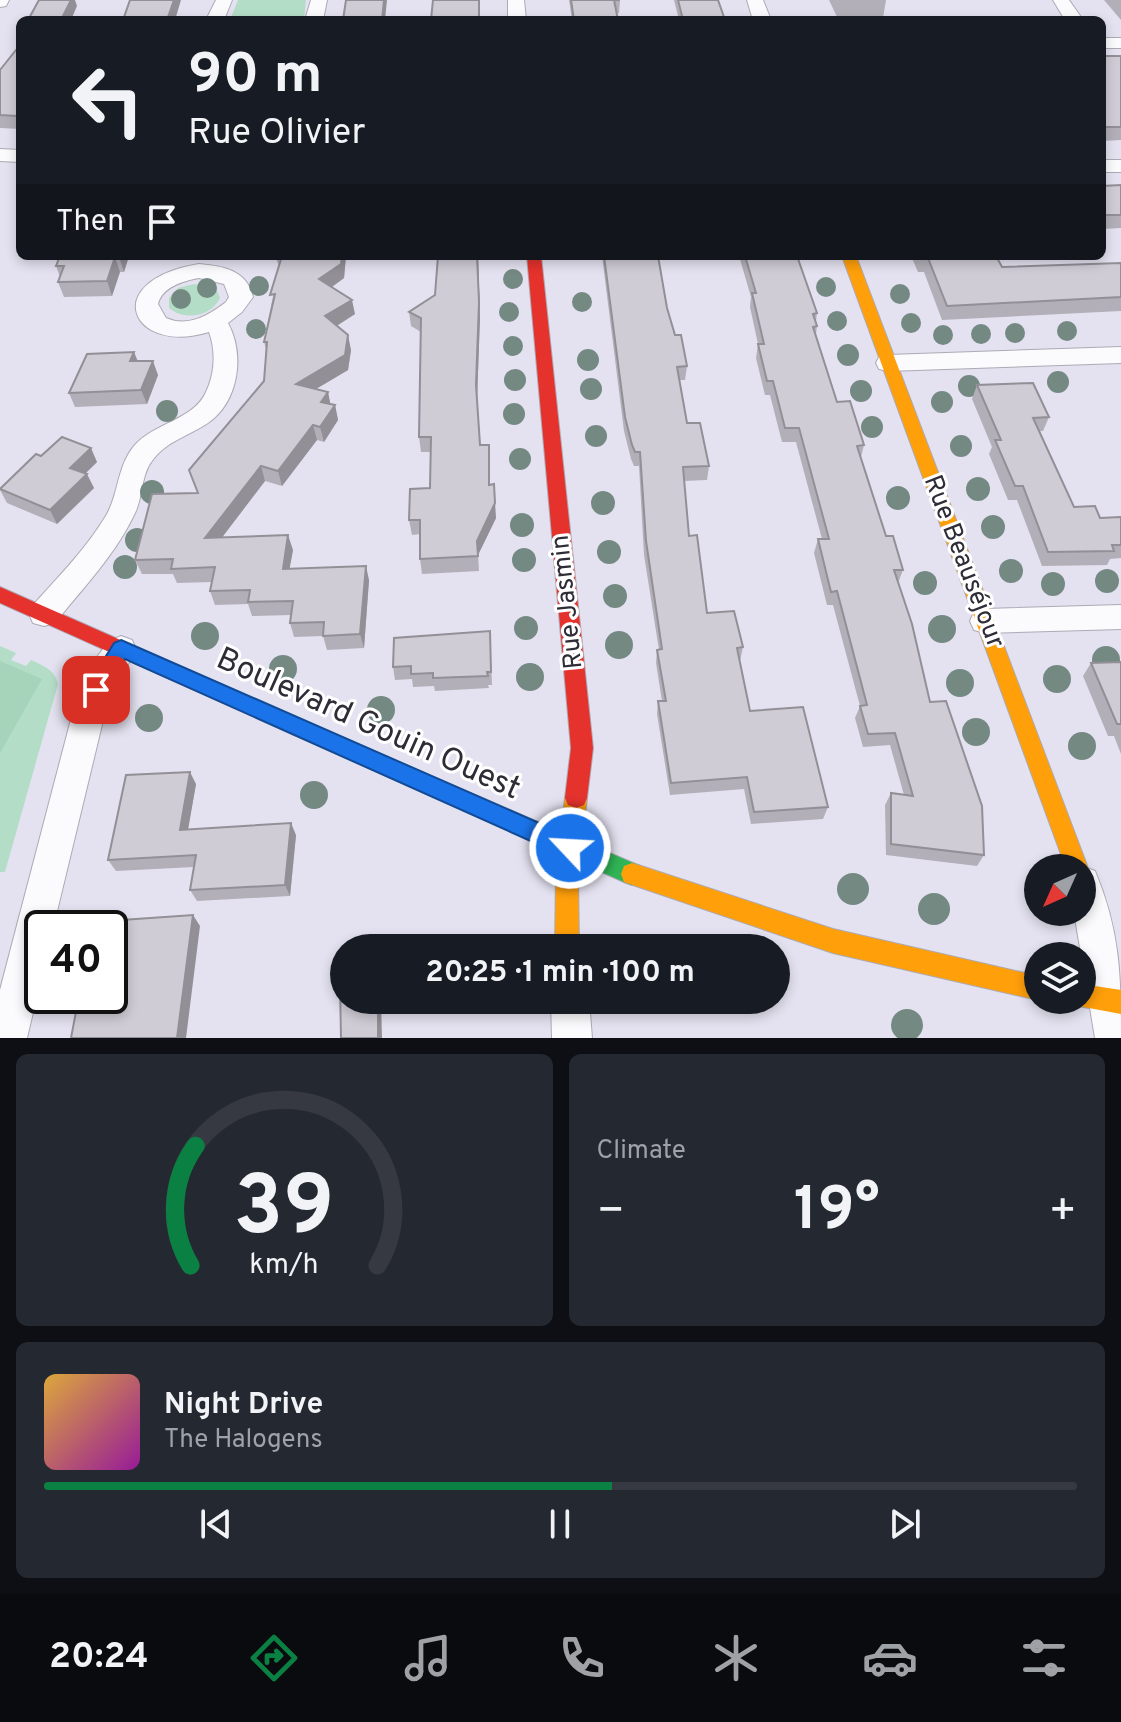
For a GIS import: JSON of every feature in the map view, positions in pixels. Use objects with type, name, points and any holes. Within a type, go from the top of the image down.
[{"type":"street","name":"Rue Jasmin","points":[[534,260],[582,748],[570,848],[567,934]]},
{"type":"street","name":"Rue Beauséjour","points":[[850,260],[1072,854]]},
{"type":"street","points":[[44,614],[123,511],[134,467],[145,449],[167,433],[201,416],[217,400],[222,391],[227,360],[224,338],[216,322]]},
{"type":"street","points":[[888,363],[1121,355]]},
{"type":"street","name":"Boulevard Gouin Ouest","points":[[0,595],[659,885],[774,924],[866,950],[1024,985]]},
{"type":"street","points":[[985,621],[1121,617]]},
{"type":"street","points":[[7,1038],[91,704],[104,674],[121,649]]},
{"type":"street","points":[[1096,926],[1104,1000],[1115,1038]]},
{"type":"street","points":[[571,1014],[572,1038]]},
{"type":"green space","points":[[238,0],[306,0],[304,16],[232,16]]},
{"type":"green space","points":[[194,284],[216,288],[220,298],[216,304],[204,313],[189,316],[169,308],[169,298],[178,288]]},
{"type":"green space","points":[[0,646],[16,653],[11,660],[26,666],[31,660],[48,669],[58,684],[5,872],[0,872]]},
{"type":"green space","points":[[0,661],[42,679],[0,753]]},
{"type":"building","points":[[39,0],[71,0],[63,16],[30,16]]},
{"type":"building","points":[[130,0],[174,0],[168,16],[124,16]]},
{"type":"building","points":[[346,0],[384,0],[382,16],[344,16]]},
{"type":"building","points":[[433,0],[479,0],[479,16],[431,16]]},
{"type":"building","points":[[571,0],[614,0],[617,16],[573,16]]},
{"type":"building","points":[[678,0],[718,0],[724,16],[682,16]]},
{"type":"building","points":[[16,50],[16,116],[0,115],[0,70]]},
{"type":"building","points":[[1106,56],[1121,56],[1121,127],[1106,127]]},
{"type":"building","points":[[1121,185],[1121,215],[1106,215],[1106,186]]},
{"type":"building","points":[[58,260],[114,260],[107,281],[58,282],[64,266],[56,266]]},
{"type":"building","points":[[281,260],[342,260],[341,264],[319,279],[352,300],[325,316],[348,335],[345,355],[296,384],[328,392],[321,402],[335,405],[320,427],[313,425],[278,471],[261,466],[205,538],[288,535],[283,569],[366,566],[360,634],[323,636],[324,622],[290,623],[293,601],[248,602],[250,590],[210,591],[215,567],[171,569],[173,559],[135,560],[152,494],[198,493],[189,470],[264,381],[267,342],[264,342],[275,294],[270,295]]},
{"type":"building","points":[[438,260],[477,260],[476,385],[480,445],[489,445],[489,485],[494,484],[495,503],[477,541],[478,556],[420,559],[420,520],[409,520],[410,489],[430,488],[431,437],[419,437],[421,318],[409,312],[435,295]]},
{"type":"building","points":[[605,260],[659,260],[667,308],[675,335],[681,335],[687,366],[677,367],[687,423],[700,423],[709,466],[683,467],[689,536],[697,535],[707,613],[734,611],[743,647],[737,648],[750,711],[803,707],[828,807],[754,812],[747,777],[671,783],[658,701],[666,701],[657,650],[662,649],[646,541],[640,452],[635,452],[632,445],[625,417]]},
{"type":"building","points":[[746,260],[798,260],[817,313],[813,314],[817,326],[813,327],[837,402],[850,401],[864,445],[857,446],[886,536],[893,536],[903,570],[894,570],[912,624],[930,702],[946,701],[982,806],[984,855],[891,844],[891,793],[913,796],[895,733],[868,734],[860,706],[867,705],[837,591],[831,592],[818,539],[829,539],[799,428],[785,428],[773,381],[767,381],[758,344],[764,344],[752,293],[756,293]]},
{"type":"building","points":[[929,260],[998,260],[1002,267],[1121,263],[1121,297],[947,306]]},
{"type":"building","points":[[134,352],[130,361],[153,361],[141,390],[69,393],[87,354]]},
{"type":"building","points":[[1033,383],[1049,417],[1033,418],[1074,507],[1095,506],[1100,518],[1121,517],[1121,545],[1112,545],[1114,551],[1048,552],[1023,486],[1015,486],[995,440],[1001,440],[977,385]]},
{"type":"building","points":[[62,437],[91,448],[70,468],[87,474],[50,510],[0,489],[36,454],[41,456]]},
{"type":"building","points":[[490,631],[491,672],[487,672],[488,676],[433,678],[433,673],[411,674],[411,666],[393,667],[394,638]]},
{"type":"building","points":[[1121,662],[1121,724],[1117,724],[1091,663]]},
{"type":"building","points":[[190,772],[180,830],[291,823],[285,885],[190,890],[196,855],[108,860],[126,775]]},
{"type":"building","points":[[193,915],[177,1038],[71,1038],[76,1014],[128,1014],[128,920]]},
{"type":"building","points":[[341,1014],[378,1014],[378,1038],[341,1038]]},
{"type":"traffic: fast","points":[[297,727],[632,874]]},
{"type":"traffic: slow","points":[[850,260],[1072,854]]},
{"type":"traffic: slow","points":[[567,934],[567,875],[576,798]]},
{"type":"traffic: slow","points":[[632,874],[833,941],[1024,985]]},
{"type":"traffic: slow","points":[[1096,998],[1121,1002]]},
{"type":"traffic: jam","points":[[534,260],[582,748],[576,798]]},
{"type":"traffic: jam","points":[[0,595],[297,727]]},
{"type":"route","points":[[96,690],[121,649],[570,848]]}]
